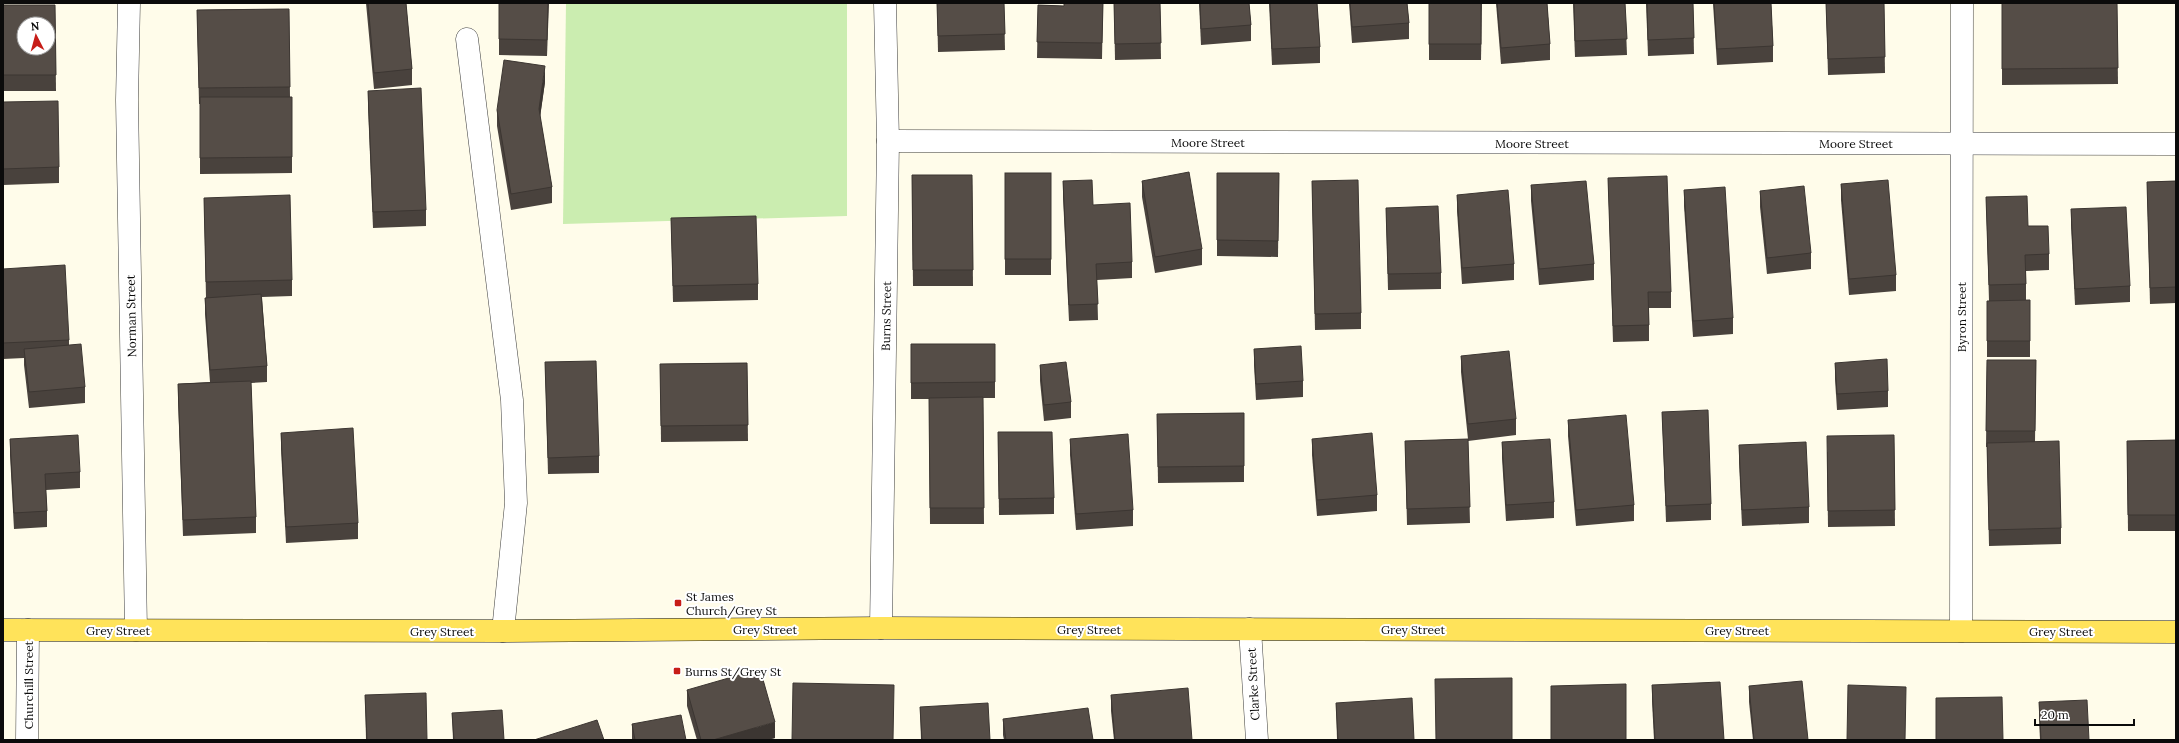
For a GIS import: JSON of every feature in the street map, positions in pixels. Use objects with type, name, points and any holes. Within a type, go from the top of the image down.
[{"type":"main road","name":"Grey Street","points":[[3,630],[503,631],[881,628],[2176,632]]},
{"type":"street","name":"Norman Street","points":[[129,3],[127,100],[136,630]]},
{"type":"street","name":"Burns Street","points":[[881,628],[888,141],[885,3]]},
{"type":"street","name":"Byron Street","points":[[1961,631],[1960,144],[1962,3]]},
{"type":"street","points":[[467,39],[512,400],[516,504],[503,631]]},
{"type":"street","name":"Moore Street","points":[[888,141],[2176,144]]},
{"type":"street","name":"Clarke Street","points":[[1250,629],[1257,740]]},
{"type":"street","name":"Churchill Street","points":[[27,740],[28,630]]},
{"type":"green space","points":[[566,3],[847,3],[847,216],[563,224]]},
{"type":"building","points":[[368,3],[406,3],[412,69],[374,73]]},
{"type":"building","points":[[499,3],[548,3],[547,40],[499,39]]},
{"type":"building","points":[[937,3],[1004,3],[1005,34],[938,36]]},
{"type":"building","points":[[1064,3],[1103,3],[1102,43],[1037,42],[1038,5],[1064,6]]},
{"type":"building","points":[[1114,3],[1160,3],[1161,43],[1115,44]]},
{"type":"building","points":[[1200,3],[1249,3],[1251,25],[1201,29]]},
{"type":"building","points":[[1270,3],[1317,3],[1320,47],[1272,49]]},
{"type":"building","points":[[1350,3],[1407,3],[1409,23],[1352,27]]},
{"type":"building","points":[[1429,3],[1481,3],[1481,44],[1429,44]]},
{"type":"building","points":[[1497,3],[1547,3],[1550,44],[1501,48]]},
{"type":"building","points":[[1574,3],[1625,3],[1627,39],[1575,41]]},
{"type":"building","points":[[1647,3],[1693,3],[1694,38],[1648,40]]},
{"type":"building","points":[[1714,3],[1771,3],[1773,46],[1717,49]]},
{"type":"building","points":[[1826,3],[1884,3],[1885,57],[1828,59]]},
{"type":"building","points":[[2002,3],[2117,3],[2118,68],[2002,69]]},
{"type":"building","points":[[3,5],[55,5],[55,16],[16,16],[16,56],[56,56],[56,75],[3,75]]},
{"type":"building","points":[[289,9],[290,87],[199,88],[197,10]]},
{"type":"building","points":[[504,60],[545,66],[539,109],[552,187],[511,194],[497,110]]},
{"type":"building","points":[[421,88],[426,210],[373,212],[368,91]]},
{"type":"building","points":[[200,97],[292,97],[292,157],[200,158]]},
{"type":"building","points":[[58,101],[59,167],[3,169],[3,102]]},
{"type":"building","points":[[1189,172],[1202,249],[1155,257],[1142,181]]},
{"type":"building","points":[[1005,173],[1051,173],[1051,259],[1005,259]]},
{"type":"building","points":[[1217,173],[1279,173],[1278,241],[1217,240]]},
{"type":"building","points":[[912,175],[972,175],[973,270],[913,270]]},
{"type":"building","points":[[1667,176],[1671,292],[1648,292],[1649,325],[1613,326],[1608,178]]},
{"type":"building","points":[[1092,180],[1093,205],[1130,203],[1132,262],[1096,264],[1098,304],[1069,305],[1063,181]]},
{"type":"building","points":[[1358,180],[1361,313],[1315,314],[1312,181]]},
{"type":"building","points":[[1888,180],[1896,275],[1849,279],[1841,184]]},
{"type":"building","points":[[1586,181],[1594,264],[1539,269],[1531,185]]},
{"type":"building","points":[[2176,181],[2176,287],[2150,288],[2147,182]]},
{"type":"building","points":[[1804,186],[1811,253],[1767,258],[1760,191]]},
{"type":"building","points":[[1725,187],[1733,318],[1693,321],[1684,190]]},
{"type":"building","points":[[1508,190],[1514,264],[1462,268],[1457,195]]},
{"type":"building","points":[[290,195],[292,280],[206,282],[204,198]]},
{"type":"building","points":[[2027,196],[2028,226],[2048,226],[2049,254],[2025,255],[2026,284],[1989,285],[1986,197]]},
{"type":"building","points":[[1438,206],[1441,273],[1388,274],[1386,208]]},
{"type":"building","points":[[2126,207],[2130,286],[2075,289],[2071,209]]},
{"type":"building","points":[[756,216],[758,284],[673,286],[671,218]]},
{"type":"building","points":[[65,265],[69,340],[3,343],[3,269]]},
{"type":"building","points":[[261,294],[267,366],[210,370],[205,298]]},
{"type":"building","points":[[2030,300],[2030,341],[1987,341],[1987,301]]},
{"type":"building","points":[[81,344],[85,387],[29,392],[24,349]]},
{"type":"building","points":[[911,344],[995,344],[995,382],[911,383]]},
{"type":"building","points":[[1301,346],[1303,381],[1256,384],[1254,349]]},
{"type":"building","points":[[1509,351],[1516,419],[1468,424],[1461,356]]},
{"type":"building","points":[[1887,359],[1888,391],[1837,394],[1835,363]]},
{"type":"building","points":[[1987,360],[2036,360],[2035,431],[1986,431]]},
{"type":"building","points":[[596,361],[599,456],[548,458],[545,362]]},
{"type":"building","points":[[1066,362],[1071,402],[1044,405],[1040,365]]},
{"type":"building","points":[[747,363],[748,425],[661,426],[660,364]]},
{"type":"building","points":[[251,381],[256,517],[183,520],[178,384]]},
{"type":"building","points":[[983,397],[984,508],[930,508],[929,398]]},
{"type":"building","points":[[1708,410],[1711,504],[1666,506],[1662,412]]},
{"type":"building","points":[[1244,413],[1244,466],[1158,467],[1157,414]]},
{"type":"building","points":[[1626,415],[1634,505],[1576,510],[1568,420]]},
{"type":"building","points":[[353,428],[358,523],[286,527],[281,433]]},
{"type":"building","points":[[998,432],[1052,432],[1054,498],[999,499]]},
{"type":"building","points":[[1372,433],[1377,495],[1317,500],[1312,439]]},
{"type":"building","points":[[1128,434],[1133,510],[1076,514],[1070,439]]},
{"type":"building","points":[[78,435],[80,472],[45,474],[47,511],[14,513],[10,439]]},
{"type":"building","points":[[1894,435],[1895,510],[1828,511],[1827,436]]},
{"type":"building","points":[[1468,439],[1470,507],[1407,509],[1405,441]]},
{"type":"building","points":[[1550,439],[1554,502],[1506,505],[1502,442]]},
{"type":"building","points":[[2176,440],[2176,515],[2128,515],[2127,441]]},
{"type":"building","points":[[2059,441],[2061,528],[1989,530],[1987,443]]},
{"type":"building","points":[[1806,442],[1809,507],[1742,510],[1739,445]]},
{"type":"building","points":[[760,669],[775,722],[713,740],[701,740],[687,690]]},
{"type":"building","points":[[1512,678],[1512,740],[1436,740],[1435,679]]},
{"type":"building","points":[[1802,681],[1808,740],[1754,740],[1749,686]]},
{"type":"building","points":[[1720,682],[1724,740],[1655,740],[1652,685]]},
{"type":"building","points":[[793,683],[894,685],[893,740],[792,740]]},
{"type":"building","points":[[1626,684],[1626,740],[1551,740],[1551,686]]},
{"type":"building","points":[[1848,685],[1906,687],[1905,740],[1847,740]]},
{"type":"building","points":[[1188,688],[1192,740],[1115,740],[1111,695]]},
{"type":"building","points":[[426,693],[427,740],[367,740],[365,695]]},
{"type":"building","points":[[2002,697],[2003,740],[1936,740],[1936,698]]},
{"type":"building","points":[[1412,698],[1414,740],[1338,740],[1336,703]]},
{"type":"building","points":[[2087,700],[2089,740],[2041,740],[2039,702]]},
{"type":"building","points":[[988,703],[990,740],[922,740],[920,707]]},
{"type":"building","points":[[1088,708],[1093,740],[1006,740],[1003,719]]},
{"type":"building","points":[[502,710],[504,740],[454,740],[452,713]]},
{"type":"building","points":[[681,715],[686,740],[635,740],[632,724]]},
{"type":"building","points":[[597,720],[604,740],[534,740]]},
{"type":"place","name":"St James Church/Grey St","points":[[678,603]]},
{"type":"place","name":"Burns St/Grey St","points":[[677,671]]}]
